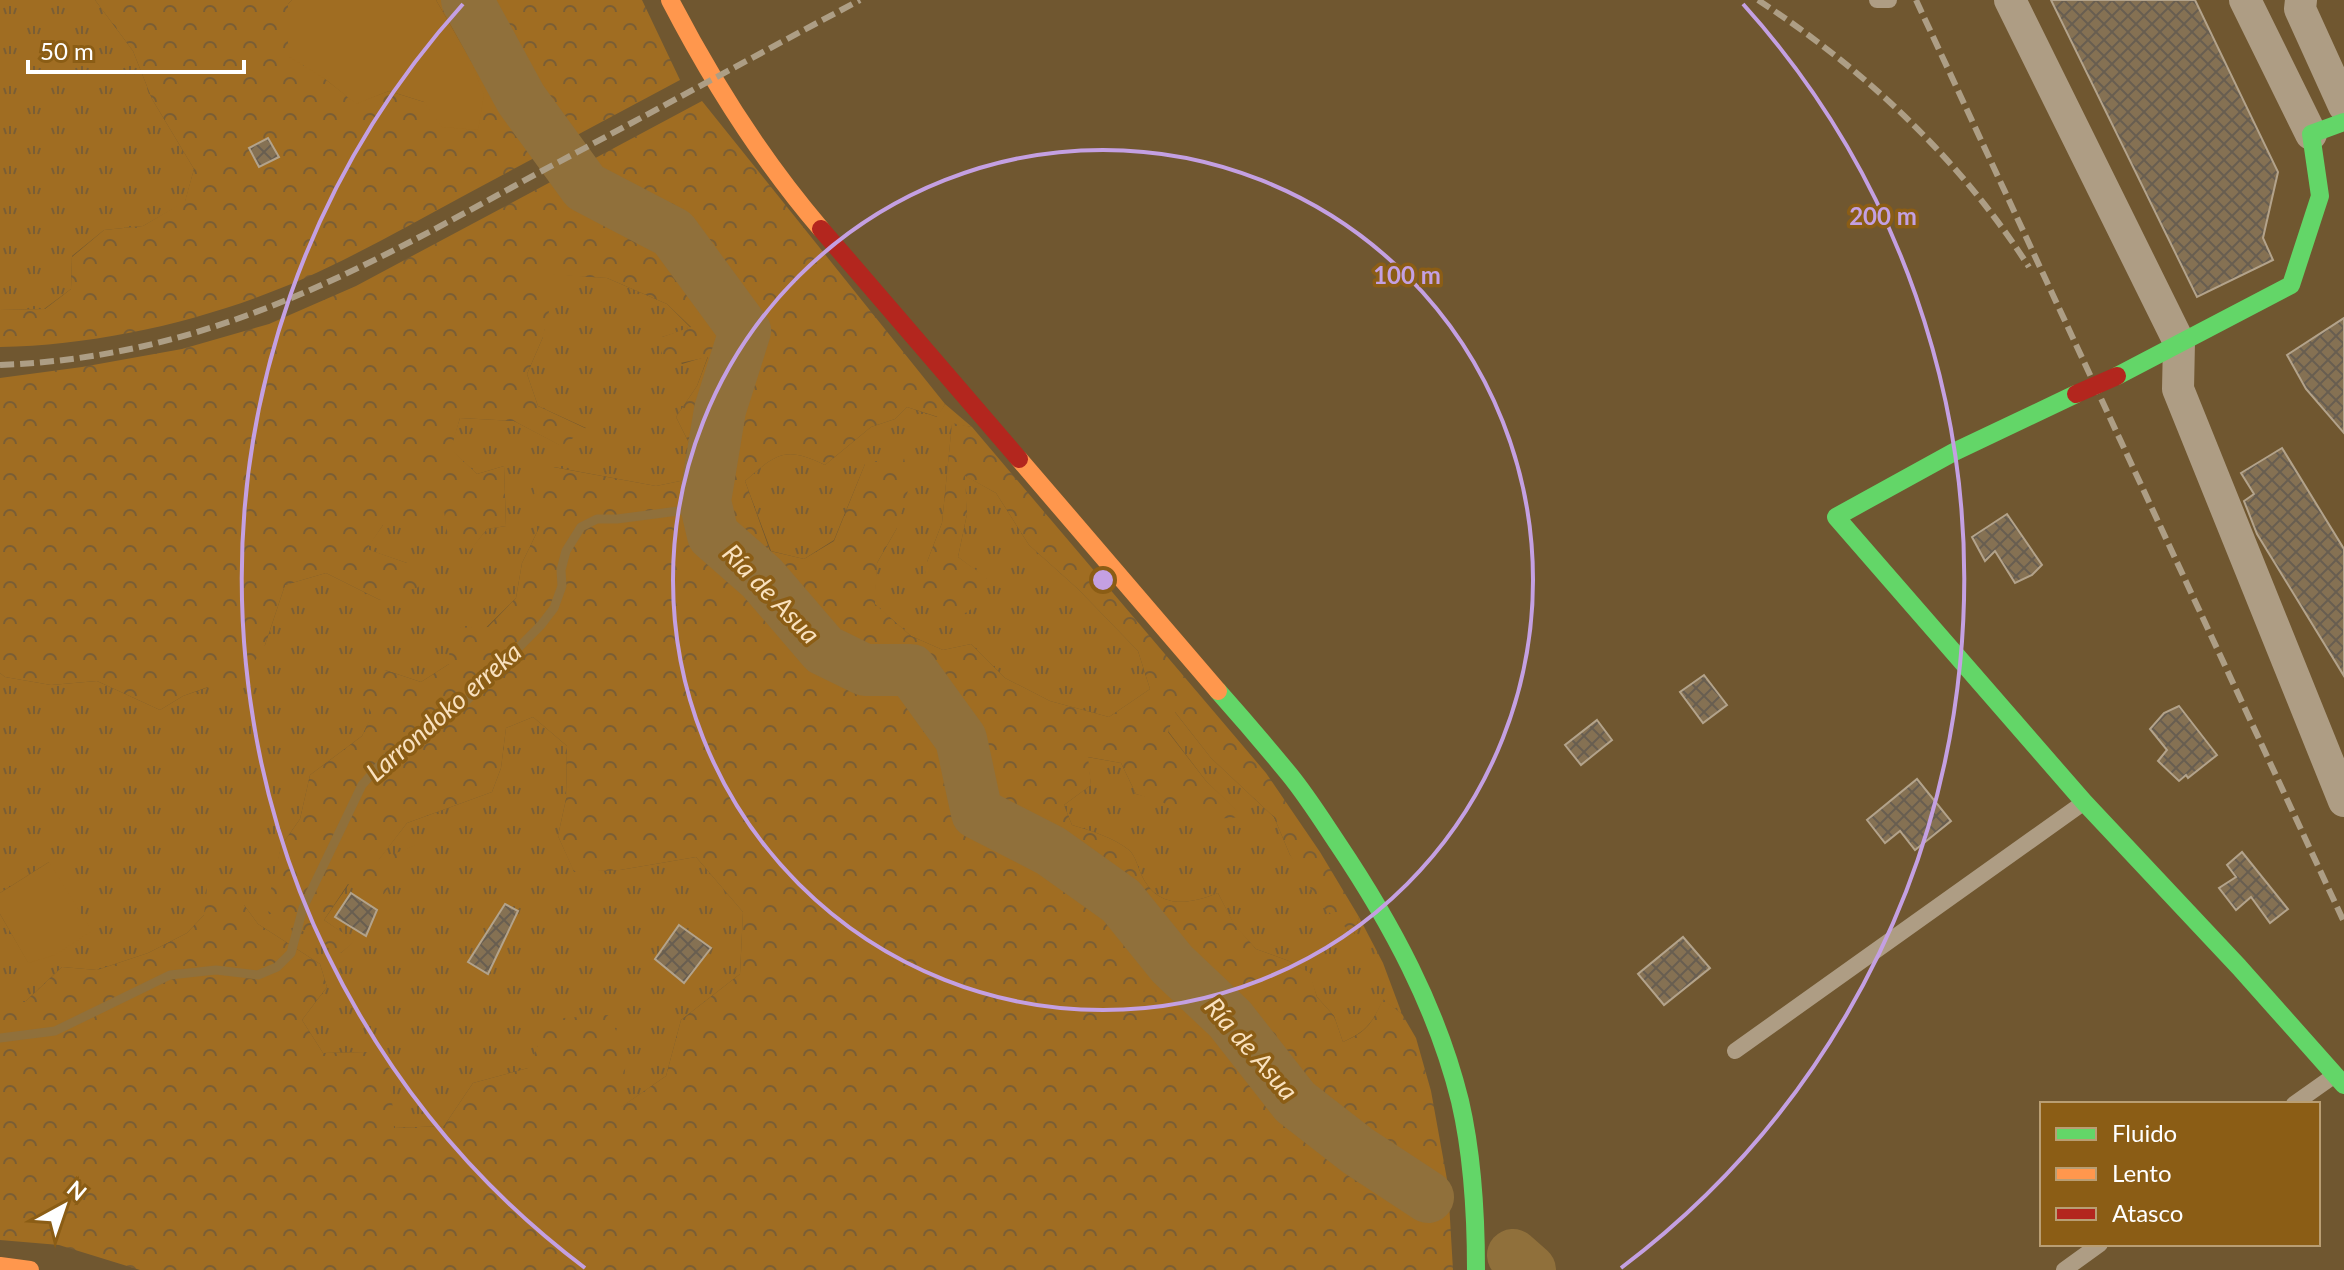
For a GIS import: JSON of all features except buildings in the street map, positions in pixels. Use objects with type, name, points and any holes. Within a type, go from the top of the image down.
[{"type":"main road","points":[[670,0],[738,119],[803,208],[1291,776],[1350,857],[1428,1000],[1448,1053],[1470,1154],[1476,1270]]},
{"type":"main road","points":[[2340,1079],[2229,955],[2084,802],[1836,517],[2001,426],[2117,376],[2291,285],[2320,196],[2311,134],[2344,122]]},
{"type":"main road","points":[[0,1266],[30,1270]]},
{"type":"street","points":[[2010,0],[2179,342],[2178,389],[2344,801]]},
{"type":"street","points":[[2245,0],[2311,134]]},
{"type":"street","points":[[2301,0],[2300,9],[2344,106]]},
{"type":"lane","points":[[1735,1051],[2084,802]]},
{"type":"lane","points":[[2298,1102],[2340,1079]]},
{"type":"lane","points":[[2064,1270],[2097,1246]]},
{"type":"green space","points":[[0,0],[95,0],[133,51],[152,99],[194,169],[185,202],[143,226],[104,230],[72,256],[71,289],[44,309],[0,310]]},
{"type":"green space","points":[[95,0],[292,0],[288,4],[325,79],[356,103],[389,91],[424,102],[470,59],[436,0],[642,0],[680,80],[367,248],[269,293],[195,317],[117,335],[0,347],[0,310],[45,309],[71,289],[72,257],[104,230],[143,226],[185,201],[194,169],[152,99],[133,51]]},
{"type":"green space","points":[[292,0],[436,0],[470,59],[484,95],[478,130],[442,127],[424,102],[389,91],[356,104],[325,79],[288,56],[288,4]]},
{"type":"green space","points":[[702,101],[945,404],[938,417],[907,407],[895,419],[871,427],[825,465],[800,455],[782,455],[745,481],[770,551],[804,559],[834,541],[865,464],[903,454],[910,484],[897,528],[877,563],[875,604],[911,636],[943,650],[971,644],[1005,678],[1050,701],[1109,717],[1150,689],[1138,651],[1078,589],[1029,545],[996,493],[965,476],[967,514],[958,557],[987,578],[976,606],[956,619],[920,604],[927,562],[942,523],[952,423],[972,427],[1266,773],[1320,852],[1359,917],[1354,935],[1321,905],[1290,855],[1274,817],[1211,758],[1175,712],[1168,732],[1206,781],[1244,817],[1213,819],[1136,794],[1121,763],[1088,757],[1091,785],[1064,805],[1072,825],[1123,845],[1133,856],[1150,888],[1167,900],[1186,902],[1218,893],[1234,924],[1256,949],[1289,961],[1310,973],[1317,997],[1334,1016],[1343,1042],[1368,1025],[1383,999],[1402,1014],[1416,1038],[1431,1091],[1448,1185],[1453,1270],[140,1270],[59,1245],[0,1240],[0,1001],[26,1001],[62,967],[97,970],[148,953],[187,933],[204,915],[208,879],[240,878],[244,905],[258,924],[320,964],[327,987],[302,1020],[323,1053],[366,1052],[390,1069],[394,1128],[444,1126],[473,1083],[528,1068],[549,1019],[608,1015],[627,1052],[621,1107],[666,1076],[681,1020],[740,974],[743,912],[696,857],[620,870],[574,872],[558,836],[566,799],[567,746],[533,717],[506,728],[501,768],[492,792],[407,823],[378,861],[417,844],[382,897],[348,884],[324,920],[355,941],[341,953],[266,910],[281,846],[300,819],[310,775],[362,736],[372,714],[355,681],[385,670],[421,682],[449,664],[450,628],[488,627],[516,598],[522,563],[540,526],[533,485],[553,467],[656,486],[690,479],[689,443],[676,417],[697,386],[708,357],[662,367],[662,337],[691,327],[667,304],[607,278],[539,274],[551,303],[543,337],[527,374],[538,406],[587,429],[561,446],[514,421],[460,418],[451,449],[477,474],[504,466],[506,526],[487,529],[470,551],[448,536],[442,499],[428,525],[383,525],[367,549],[407,563],[419,587],[380,600],[326,573],[285,585],[265,645],[232,697],[208,687],[183,696],[160,710],[97,681],[51,685],[5,677],[0,673],[0,378],[182,349],[269,324],[356,286]]},
{"type":"green space","points":[[538,273],[607,278],[667,304],[691,328],[662,337],[682,364],[708,356],[697,386],[676,417],[689,443],[690,479],[656,486],[554,467],[540,526],[522,563],[516,598],[449,664],[421,682],[385,670],[373,714],[362,736],[310,775],[300,819],[281,846],[276,872],[341,953],[354,941],[324,920],[349,884],[416,845],[376,863],[407,823],[492,792],[501,768],[506,728],[533,717],[567,746],[566,799],[558,836],[574,871],[620,870],[696,857],[743,912],[740,974],[681,1020],[666,1076],[620,1108],[626,1052],[528,1068],[473,1083],[444,1126],[394,1128],[366,1052],[323,1053],[302,1020],[327,987],[320,964],[258,924],[244,905],[204,915],[187,933],[148,953],[97,970],[62,967],[26,1001],[0,1001],[0,914],[28,962],[49,862],[0,893],[0,673],[5,677],[51,685],[97,681],[160,710],[183,696],[209,687],[265,645],[285,585],[326,573],[380,600],[407,563],[366,549],[383,525],[443,497],[470,550],[487,529],[506,526],[504,466],[477,474],[450,449],[460,418],[514,421],[560,445],[586,428],[538,406],[527,374],[543,337]]},
{"type":"green space","points":[[945,404],[972,427],[952,424],[942,523],[927,562],[987,579],[958,557],[967,514],[964,475],[996,493],[1029,545],[1078,589],[1138,651],[1150,689],[1109,717],[1050,701],[1005,678],[971,644],[943,650],[911,636],[874,604],[877,563],[897,528],[865,464],[834,540],[804,559],[771,551],[745,481],[782,455],[800,455],[825,465],[871,427],[895,419],[907,407],[937,417]]},
{"type":"green space","points":[[1174,711],[1211,758],[1274,817],[1290,855],[1354,934],[1359,917],[1383,963],[1402,1014],[1383,1000],[1368,1026],[1343,1042],[1334,1016],[1317,997],[1309,973],[1289,961],[1256,949],[1234,925],[1218,893],[1186,902],[1167,900],[1150,888],[1133,856],[1123,845],[1072,825],[1064,805],[1091,785],[1087,757],[1121,763],[1136,794],[1243,817],[1206,781],[1168,731]]},
{"type":"green space","points":[[49,862],[92,931],[55,955],[28,963],[0,914],[0,893]]},
{"type":"waterway","name":"Ría de Asua","points":[[467,0],[521,99],[585,187],[673,233],[745,331],[720,410],[705,501],[713,535],[762,578],[824,650],[865,670],[911,670],[961,739],[977,813],[1051,851],[1121,901],[1172,964],[1230,1019],[1295,1102],[1358,1151],[1428,1197]]},
{"type":"waterway","name":"Larrondoko erreka","points":[[0,1038],[55,1031],[170,975],[216,970],[258,975],[277,967],[291,953],[303,908],[362,785],[388,756],[466,701],[541,625],[554,608],[562,586],[561,570],[566,551],[581,527],[597,519],[686,510],[705,501]]},
{"type":"waterway","points":[[1513,1255],[1530,1270]]},
{"type":"railway","points":[[0,365],[76,358],[148,345],[216,326],[282,302],[410,242],[860,0]]},
{"type":"railway","points":[[1758,0],[1836,56],[1908,119],[1973,190],[2029,267]]},
{"type":"railway","points":[[1916,0],[2344,922]]},
{"type":"traffic: fast","points":[[2117,376],[2291,285],[2320,196],[2311,134],[2344,122]]},
{"type":"traffic: fast","points":[[2076,394],[1954,452],[1836,517],[2084,802],[2239,967],[2344,1085]]},
{"type":"traffic: fast","points":[[1218,691],[1289,774],[1320,817],[1376,904],[1425,1000],[1450,1066],[1468,1143],[1476,1270]]},
{"type":"traffic: slow","points":[[670,0],[739,119],[778,176],[821,229]]},
{"type":"traffic: slow","points":[[1019,459],[1218,691]]},
{"type":"traffic: slow","points":[[0,1266],[30,1270]]},
{"type":"traffic: jam","points":[[821,229],[1019,459]]},
{"type":"traffic: jam","points":[[2076,394],[2117,376]]}]
